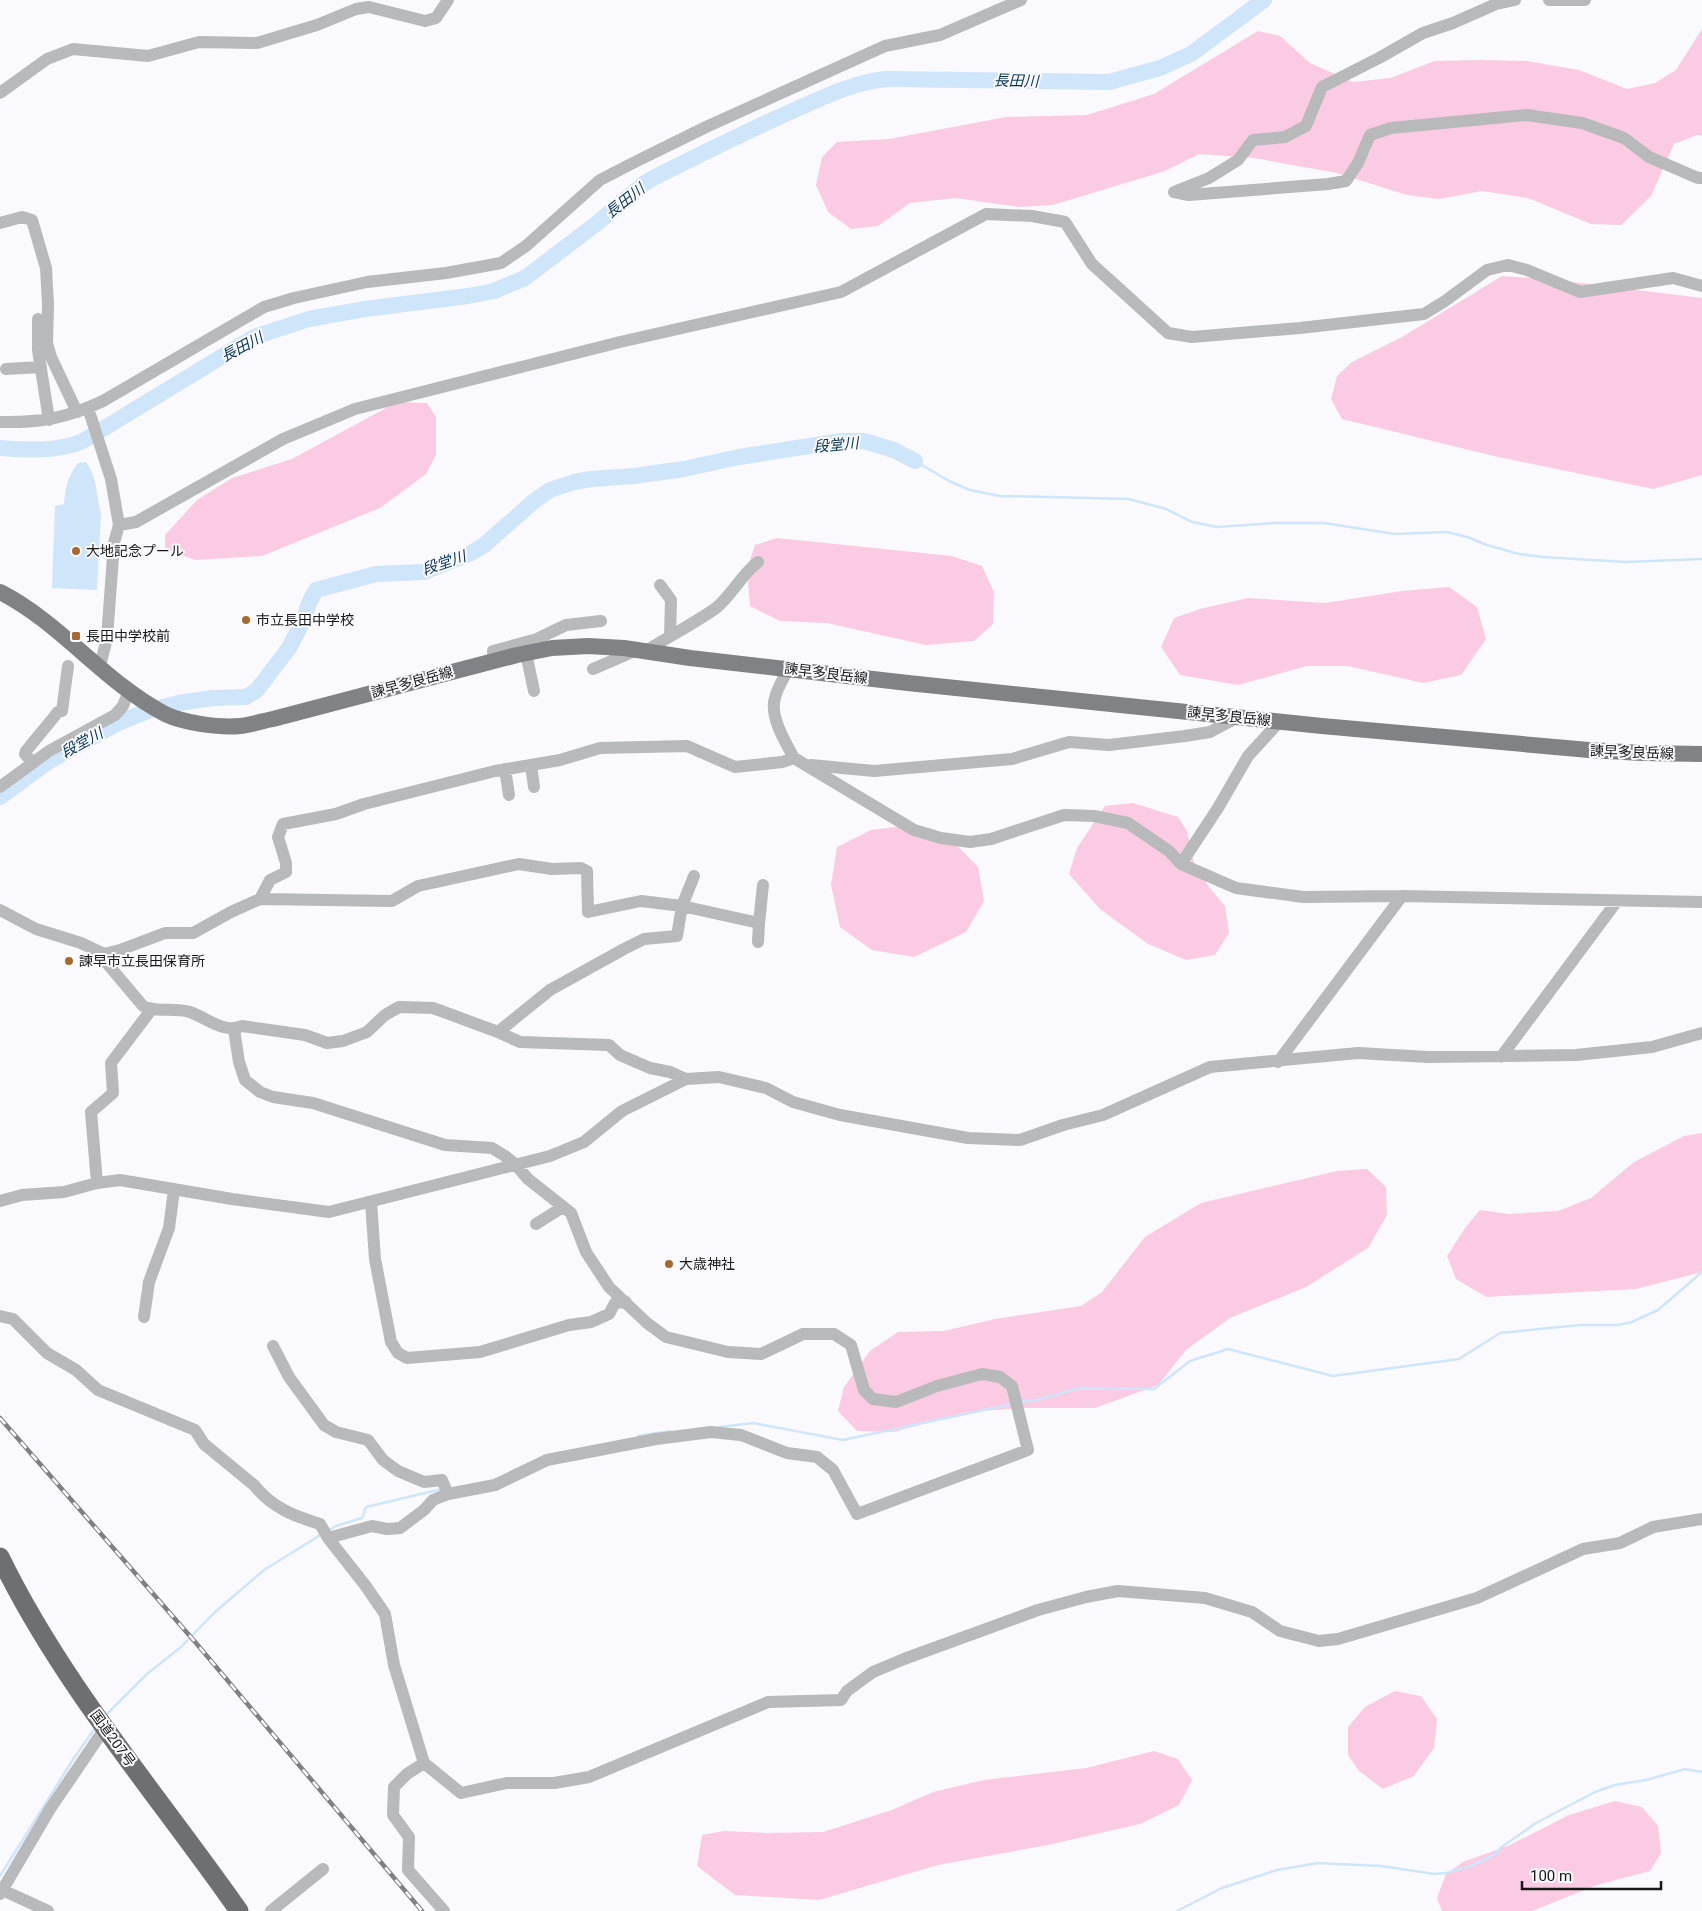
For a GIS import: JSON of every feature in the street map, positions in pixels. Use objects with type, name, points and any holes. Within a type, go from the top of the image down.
[{"type":"highway","name":"国道207号","points":[[2,1564],[46,1641],[102,1724],[239,1911]]},
{"type":"main road","name":"諫早多良岳線","points":[[0,592],[35,616],[134,694],[166,714],[183,720],[214,726],[239,726],[273,719],[526,653],[552,648],[588,646],[642,650],[788,669],[1238,717],[1579,750],[1702,754]]},
{"type":"street","points":[[0,93],[48,59],[73,49],[148,56],[199,42],[257,43],[317,25],[356,9],[369,7],[424,21],[436,18],[448,0]]},
{"type":"street","points":[[0,422],[50,420],[85,412],[264,307],[294,298],[368,282],[446,273],[501,263],[526,246],[600,180],[632,163],[706,126],[885,46],[940,35],[1021,0]]},
{"type":"street","points":[[1515,0],[1496,4],[1453,23],[1422,33],[1379,58],[1322,87],[1306,126],[1285,137],[1253,140],[1238,160],[1209,178],[1174,192],[1189,195],[1346,181],[1358,163],[1370,135],[1391,128],[1527,115],[1582,123],[1624,138],[1649,157],[1702,178]]},
{"type":"street","points":[[1549,0],[1585,0]]},
{"type":"street","points":[[119,525],[136,522],[283,439],[355,409],[620,342],[841,292],[986,214],[1032,216],[1065,222],[1092,264],[1168,332],[1192,337],[1300,328],[1424,314],[1487,270],[1508,265],[1527,270],[1580,292],[1673,278],[1702,286]]},
{"type":"street","points":[[0,223],[22,217],[32,220],[46,268],[48,304],[47,343],[51,357],[85,412],[104,452],[111,479],[119,525],[114,543],[107,638],[100,666]]},
{"type":"street","points":[[38,319],[38,350],[50,420]]},
{"type":"street","points":[[6,369],[41,367]]},
{"type":"street","points":[[593,669],[642,650],[670,636],[717,607],[747,570],[758,562]]},
{"type":"street","points":[[660,585],[671,600],[670,636]]},
{"type":"street","points":[[494,661],[493,651],[537,638],[566,624],[601,621]]},
{"type":"street","points":[[526,653],[534,691]]},
{"type":"street","points":[[33,763],[25,754],[26,751],[58,712],[62,711],[68,666]]},
{"type":"street","points":[[788,669],[774,699],[775,718],[794,758],[914,830],[941,838],[970,842],[984,840],[1064,815],[1094,816],[1128,824],[1146,834],[1169,851],[1181,864],[1236,888],[1303,897],[1402,896],[1702,902]]},
{"type":"street","points":[[0,787],[50,751],[115,715],[134,694]]},
{"type":"street","points":[[806,765],[874,771],[1012,759],[1069,742],[1109,746],[1210,732],[1238,717]]},
{"type":"street","points":[[1181,864],[1218,808],[1248,756],[1280,721]]},
{"type":"street","points":[[260,899],[270,880],[286,872],[286,863],[278,837],[283,824],[336,814],[393,796],[505,769],[560,760],[600,748],[687,746],[735,766],[782,762],[794,758]]},
{"type":"street","points":[[531,765],[534,787]]},
{"type":"street","points":[[505,769],[509,795]]},
{"type":"street","points":[[0,910],[36,929],[81,943],[104,954],[165,933],[194,933],[230,912],[260,899],[392,902],[418,886],[518,864],[552,869],[581,868],[587,871],[588,912],[641,901],[682,906],[759,924]]},
{"type":"street","points":[[498,1032],[550,990],[624,948],[644,939],[678,936],[682,906],[694,876]]},
{"type":"street","points":[[758,942],[763,885]]},
{"type":"street","points":[[1278,1062],[1402,896]]},
{"type":"street","points":[[1501,1057],[1617,901]]},
{"type":"street","points":[[104,954],[105,960],[143,1006],[151,1010],[174,1009],[190,1012],[223,1027],[234,1029],[242,1026],[305,1035],[327,1043],[343,1041],[367,1032],[385,1015],[399,1007],[433,1008],[520,1042],[609,1045],[620,1055],[650,1068],[670,1072],[686,1079]]},
{"type":"street","points":[[97,1184],[91,1112],[113,1093],[111,1063],[151,1010]]},
{"type":"street","points":[[234,1029],[244,1080],[260,1092],[273,1097],[314,1103],[445,1145],[492,1148],[516,1165],[528,1179],[572,1213],[586,1252],[608,1286],[647,1324],[666,1337],[728,1352],[760,1354],[803,1334],[834,1334],[851,1345],[864,1390],[873,1399],[896,1402],[937,1386],[982,1374],[1000,1376],[1012,1386],[1028,1450],[857,1514],[833,1470],[817,1457],[787,1453],[741,1436],[711,1432],[656,1439],[547,1460],[495,1485],[445,1488],[424,1482],[398,1470],[383,1460],[368,1440],[336,1432],[324,1425],[289,1377],[272,1346]]},
{"type":"street","points":[[0,1201],[22,1195],[64,1192],[120,1180],[174,1190],[329,1212],[550,1156],[584,1142],[622,1111],[686,1079],[719,1077],[766,1088],[793,1102],[840,1115],[968,1138],[1020,1140],[1063,1125],[1103,1115],[1210,1067],[1358,1053],[1428,1057],[1576,1055],[1652,1047],[1702,1033]]},
{"type":"street","points":[[144,1317],[149,1282],[168,1228],[174,1190]]},
{"type":"street","points":[[371,1202],[375,1260],[391,1342],[398,1353],[407,1358],[480,1352],[569,1325],[591,1322],[609,1314],[615,1303],[626,1302]]},
{"type":"street","points":[[536,1224],[563,1206]]},
{"type":"street","points":[[0,1316],[13,1319],[47,1353],[76,1370],[98,1390],[195,1430],[204,1444],[260,1493],[290,1515],[320,1524],[384,1614],[394,1665],[424,1763],[461,1793],[507,1783],[554,1783],[589,1777],[768,1702],[841,1700],[847,1691],[873,1672],[1038,1610],[1086,1597],[1118,1592],[1205,1598],[1252,1612],[1280,1631],[1318,1641],[1338,1639],[1477,1598],[1583,1549],[1620,1543],[1653,1527],[1702,1519]]},
{"type":"street","points":[[326,1534],[372,1526],[387,1529],[400,1528],[424,1510],[445,1488]]},
{"type":"street","points":[[48,1911],[1,1891],[102,1724]]},
{"type":"street","points":[[424,1763],[407,1774],[394,1787],[393,1815],[409,1837],[408,1870],[444,1911]]},
{"type":"street","points":[[271,1911],[323,1869]]},
{"type":"shaded area","points":[[1702,29],[1702,136],[1697,135],[1674,144],[1651,196],[1621,225],[1591,224],[1528,198],[1482,191],[1439,199],[1407,195],[1337,173],[1254,158],[1199,154],[1165,171],[1053,205],[1019,207],[955,198],[910,203],[878,226],[851,229],[828,212],[816,185],[822,157],[837,142],[889,139],[1006,117],[1087,115],[1154,94],[1258,31],[1280,36],[1310,63],[1353,82],[1390,78],[1435,61],[1527,61],[1579,70],[1627,89],[1655,83],[1676,70]]},
{"type":"shaded area","points":[[1502,276],[1557,280],[1702,298],[1702,475],[1653,489],[1494,456],[1342,419],[1331,399],[1337,376],[1352,362],[1402,337]]},
{"type":"shaded area","points":[[397,402],[427,403],[436,417],[436,455],[426,474],[380,508],[262,556],[196,560],[165,550],[165,535],[197,500],[232,478],[292,459]]},
{"type":"shaded area","points":[[777,538],[952,556],[982,566],[994,592],[993,624],[974,641],[926,645],[827,623],[780,621],[750,606],[747,569],[755,545]]},
{"type":"shaded area","points":[[1449,587],[1477,607],[1486,639],[1461,675],[1423,683],[1348,666],[1307,666],[1238,685],[1180,675],[1161,647],[1174,618],[1200,609],[1248,598],[1325,603],[1402,591]]},
{"type":"shaded area","points":[[1133,803],[1178,817],[1187,831],[1194,863],[1209,887],[1225,906],[1229,933],[1215,955],[1186,960],[1148,944],[1100,909],[1069,874],[1077,848],[1105,806]]},
{"type":"shaded area","points":[[912,825],[950,838],[978,867],[984,901],[966,932],[914,957],[872,950],[840,927],[831,885],[837,847],[871,830]]},
{"type":"shaded area","points":[[1702,1133],[1702,1272],[1636,1289],[1486,1297],[1456,1279],[1447,1256],[1465,1228],[1480,1210],[1509,1214],[1558,1211],[1591,1198],[1634,1162],[1684,1136]]},
{"type":"shaded area","points":[[1367,1169],[1386,1187],[1387,1215],[1368,1248],[1306,1287],[1230,1318],[1186,1350],[1158,1385],[1095,1408],[1023,1408],[969,1412],[893,1432],[857,1431],[838,1411],[844,1387],[870,1351],[898,1332],[944,1331],[995,1319],[1081,1306],[1102,1292],[1145,1237],[1201,1203],[1337,1171]]},
{"type":"shaded area","points":[[1395,1691],[1421,1696],[1437,1719],[1434,1748],[1414,1776],[1383,1789],[1359,1771],[1348,1755],[1348,1727],[1365,1707]]},
{"type":"shaded area","points":[[1154,1751],[1178,1759],[1192,1780],[1179,1805],[1140,1824],[1048,1845],[938,1865],[819,1900],[735,1895],[697,1866],[702,1835],[724,1831],[767,1833],[823,1832],[892,1810],[933,1792],[984,1780],[1086,1768]]},
{"type":"shaded area","points":[[1615,1801],[1642,1807],[1658,1826],[1661,1853],[1650,1871],[1597,1885],[1532,1911],[1442,1911],[1437,1898],[1446,1874],[1463,1862],[1510,1845],[1569,1815]]},
{"type":"water","name":"大地記念プール","points":[[86,462],[93,474],[101,514],[97,590],[52,588],[55,506],[64,504],[66,487],[71,473],[78,463]]},
{"type":"waterway","name":"長田川","points":[[0,448],[53,449],[83,441],[254,337],[309,319],[365,309],[468,296],[494,291],[525,278],[596,224],[645,183],[745,133],[842,90],[864,83],[887,79],[1109,82],[1160,68],[1191,54],[1264,0]]},
{"type":"waterway","name":"段堂川","points":[[0,797],[48,762],[118,723],[150,710],[179,703],[213,698],[246,697],[257,690],[289,648],[316,590],[376,574],[424,572],[471,553],[483,546],[533,502],[550,490],[574,482],[591,479],[634,476],[684,469],[739,457],[842,441],[864,441],[894,450],[915,461]]},
{"type":"waterway","points":[[915,461],[951,482],[970,490],[1000,496],[1129,499],[1166,509],[1192,522],[1217,527],[1275,523],[1324,523],[1395,534],[1447,532],[1519,554],[1543,557],[1626,562],[1702,559]]},
{"type":"waterway","points":[[1019,1402],[1037,1400],[1079,1388],[1154,1389],[1190,1361],[1228,1349],[1333,1376],[1459,1359],[1500,1333],[1580,1325],[1618,1325],[1632,1322],[1658,1310],[1702,1272]]},
{"type":"waterway","points":[[720,1427],[753,1423],[843,1440],[1012,1404]]},
{"type":"waterway","points":[[638,1436],[670,1431]]},
{"type":"waterway","points":[[329,1530],[362,1518],[366,1507],[442,1489]]},
{"type":"waterway","points":[[105,1716],[147,1674],[181,1647],[215,1612],[264,1570],[322,1534]]},
{"type":"waterway","points":[[0,1876],[72,1761],[95,1728]]},
{"type":"waterway","points":[[1177,1911],[1222,1888],[1277,1870],[1318,1863],[1381,1866],[1435,1874],[1446,1873],[1471,1866],[1494,1855],[1503,1846],[1536,1823],[1595,1792],[1615,1785],[1646,1780],[1685,1769],[1702,1772]]},
{"type":"railway","points":[[0,1418],[196,1643],[422,1911]]},
{"type":"place","name":"大地記念プール","points":[[76,551]]},
{"type":"place","name":"市立長田中学校","points":[[246,620]]},
{"type":"place","name":"長田中学校前","points":[[76,636]]},
{"type":"place","name":"諫早市立長田保育所","points":[[69,961]]},
{"type":"place","name":"大歳神社","points":[[669,1264]]}]
